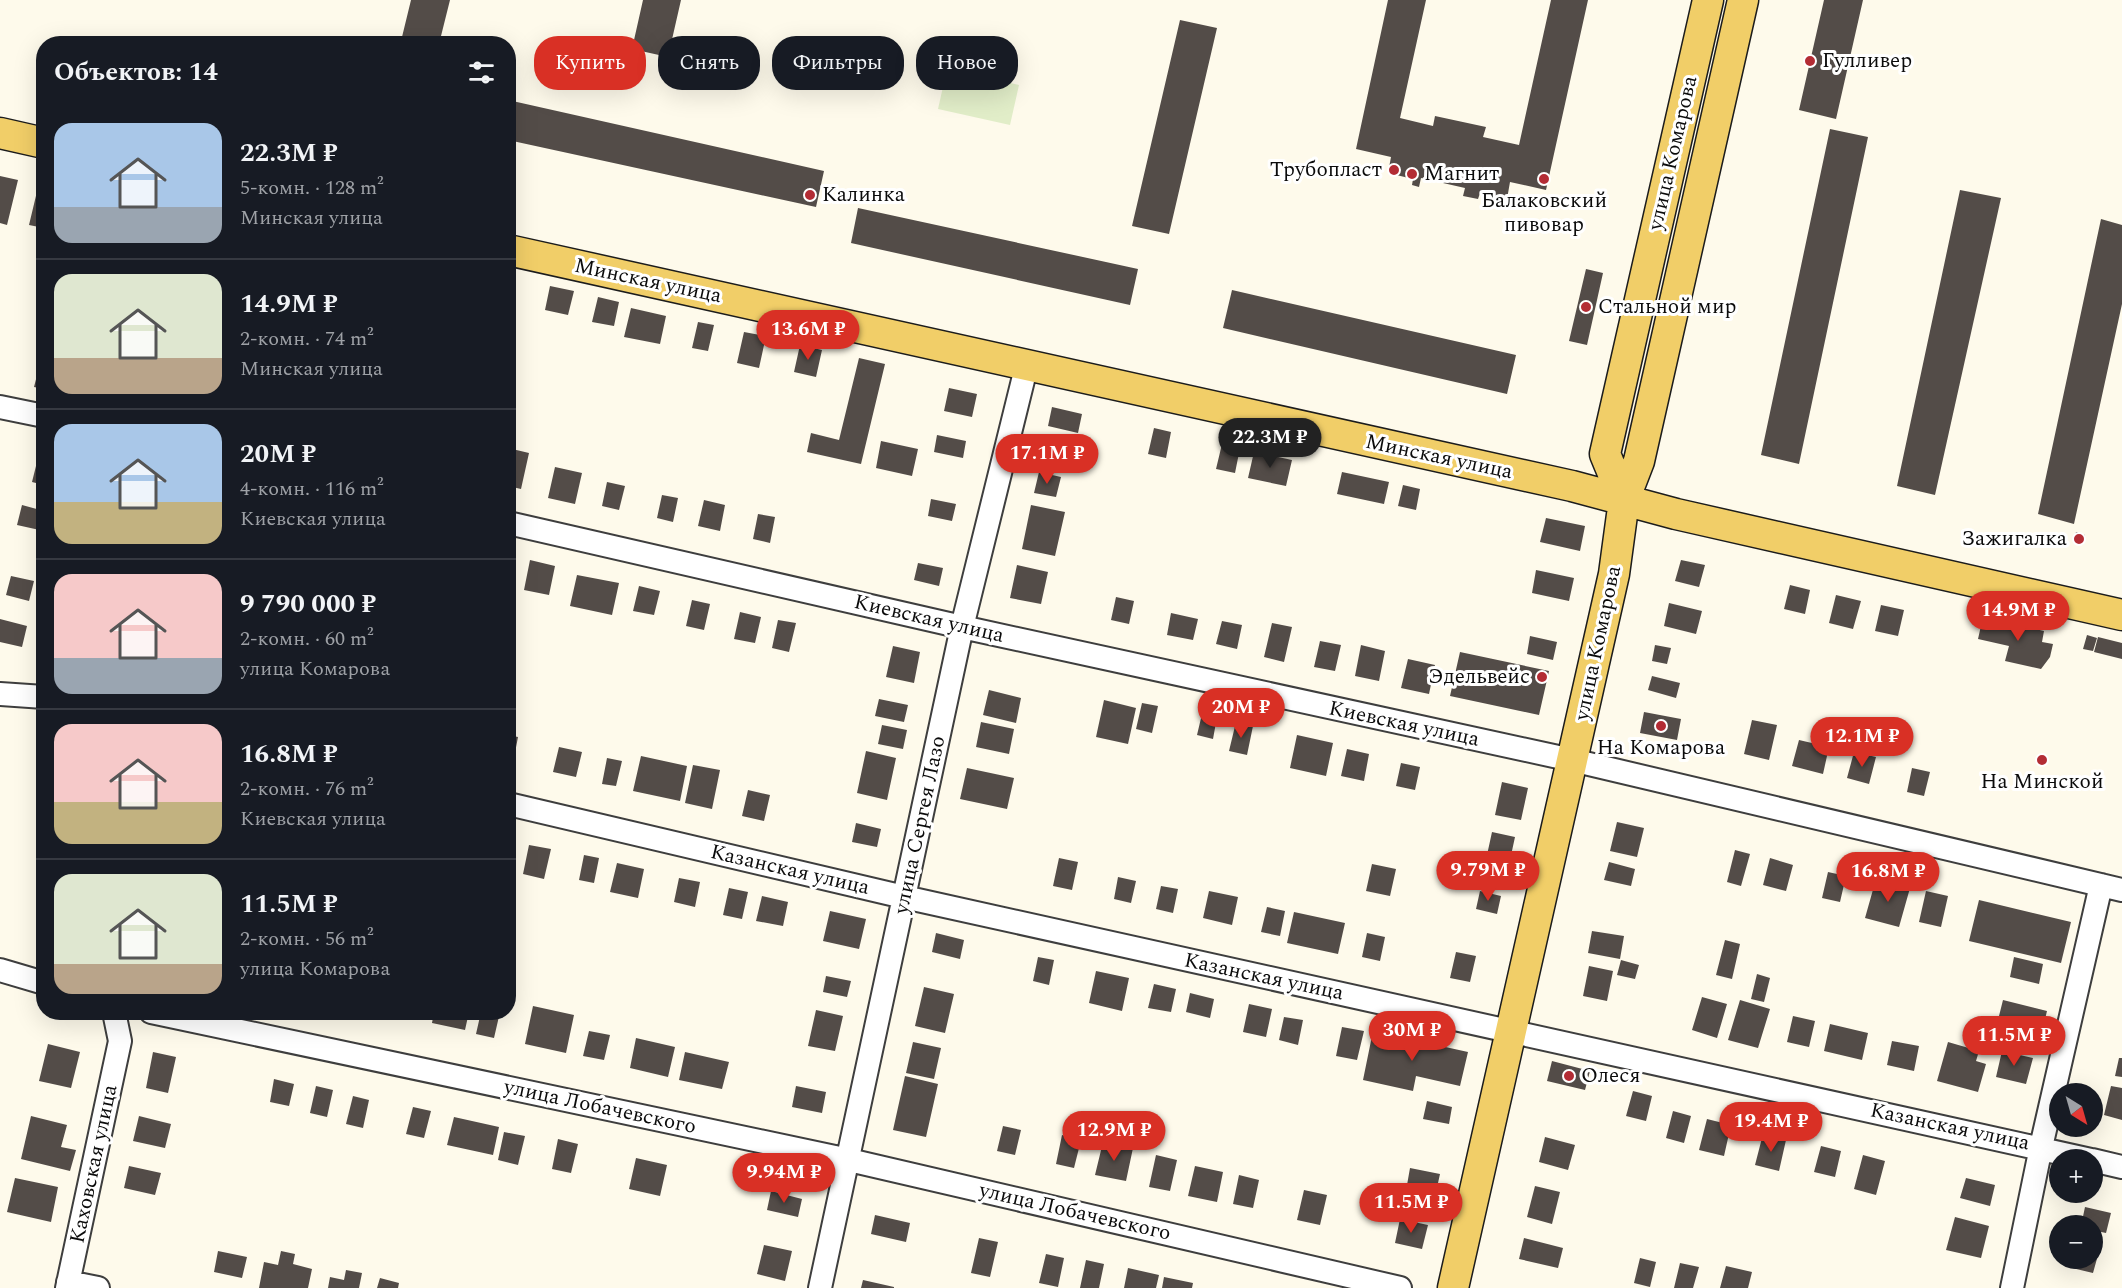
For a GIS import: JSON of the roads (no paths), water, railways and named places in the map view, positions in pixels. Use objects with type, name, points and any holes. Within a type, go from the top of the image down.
[{"type":"main road","name":"улица Комарова","points":[[1453,1288],[1614,574],[1624,500],[1605,454],[1708,0]]},
{"type":"main road","points":[[1624,500],[1639,461],[1743,0]]},
{"type":"main road","points":[[0,134],[36,141]]},
{"type":"main road","name":"Минская улица","points":[[516,252],[1572,486],[2122,615]]},
{"type":"street","name":"улица Сергея Лазо","points":[[820,1288],[962,627],[1027,364]]},
{"type":"street","points":[[0,407],[36,414]]},
{"type":"street","name":"Киевская улица","points":[[516,525],[962,627],[1572,760],[2112,888]]},
{"type":"street","points":[[0,694],[36,696]]},
{"type":"street","name":"Казанская улица","points":[[516,806],[904,897],[2049,1149]]},
{"type":"street","points":[[2012,1288],[2041,1147],[2112,888]]},
{"type":"street","points":[[0,970],[36,981]]},
{"type":"street","name":"Каховская улица","points":[[68,1285],[120,1041],[116,1020]]},
{"type":"street","points":[[120,1041],[141,1020]]},
{"type":"street","name":"улица Лобачевского","points":[[187,1020],[849,1160],[1400,1288]]},
{"type":"street","name":"Казанская улица","points":[[2103,1163],[2122,1167]]},
{"type":"street","points":[[68,1285],[98,1288]]},
{"type":"place","name":"Гулливер","points":[[1810,61]]},
{"type":"place","name":"Трубопласт","points":[[1394,170]]},
{"type":"place","name":"Магнит","points":[[1412,174]]},
{"type":"place","name":"Балаковский пивовар","points":[[1544,179]]},
{"type":"place","name":"Калинка","points":[[810,195]]},
{"type":"place","name":"Стальной мир","points":[[1586,307]]},
{"type":"place","name":"Зажигалка","points":[[2079,539]]},
{"type":"place","name":"Эдельвейс","points":[[1542,677]]},
{"type":"place","name":"На Комарова","points":[[1661,726]]},
{"type":"place","name":"На Минской","points":[[2042,760]]},
{"type":"place","name":"Олеся","points":[[1569,1076]]}]
